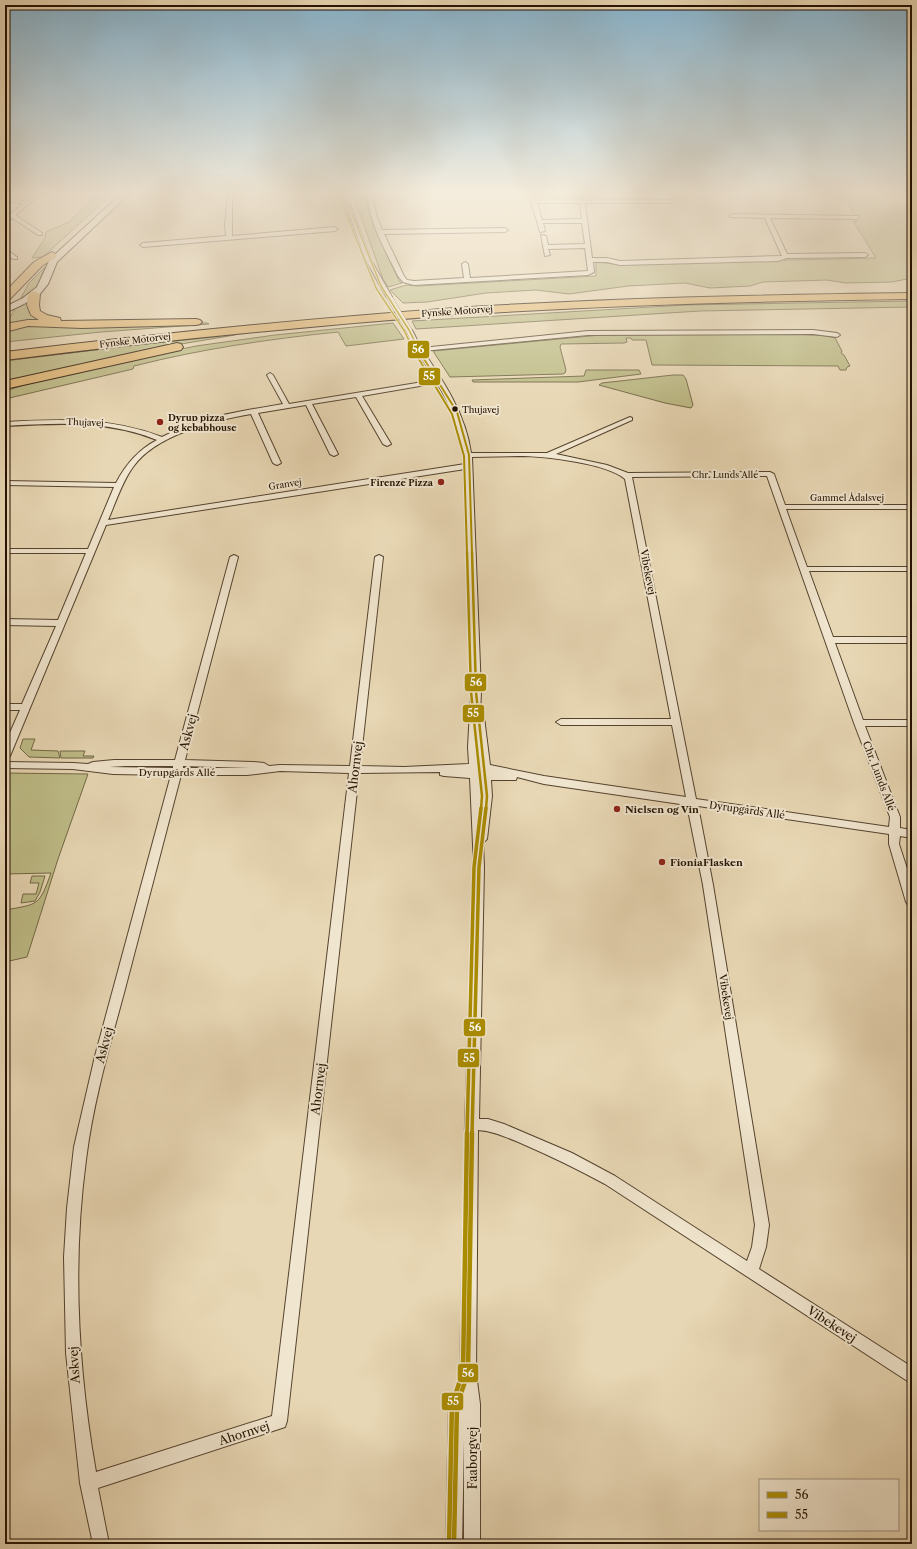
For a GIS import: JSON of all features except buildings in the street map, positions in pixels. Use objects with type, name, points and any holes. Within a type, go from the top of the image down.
[{"type":"highway","points":[[7,305],[36,266]]},
{"type":"highway","name":"Fynske Motorvej","points":[[5,351],[244,323],[381,311],[590,298],[912,289]]},
{"type":"highway","points":[[34,294],[34,311],[44,318],[57,320],[134,323]]},
{"type":"highway","name":"Fynske Motorvej","points":[[5,356],[245,328],[390,315],[539,306],[734,298],[912,296]]},
{"type":"highway","points":[[5,386],[121,358],[192,344],[279,330],[539,306]]},
{"type":"highway","points":[[5,328],[28,323],[82,325],[189,322],[325,313],[381,311]]},
{"type":"main road","points":[[5,318],[7,305],[34,294],[44,284],[50,266]]},
{"type":"street","name":"Faaborgvej","points":[[372,266],[381,286],[409,330],[419,350],[457,412],[469,455],[470,466],[476,692],[473,747],[479,867],[472,1124],[468,1373],[472,1404],[472,1544]]},
{"type":"street","points":[[396,266],[400,276],[405,281],[422,283],[584,274],[591,272],[591,266]]},
{"type":"street","points":[[465,266],[467,280]]},
{"type":"street","points":[[419,350],[601,333],[813,332],[837,335]]},
{"type":"street","points":[[270,375],[287,406]]},
{"type":"street","points":[[5,756],[119,485],[130,465],[138,455],[162,439],[198,424],[287,406],[438,381]]},
{"type":"street","points":[[358,394],[387,444]]},
{"type":"street","points":[[308,403],[334,454]]},
{"type":"street","points":[[254,412],[277,463]]},
{"type":"street","points":[[548,455],[630,419]]},
{"type":"street","name":"Thujavej","points":[[5,424],[77,421],[100,422],[129,427],[162,439]]},
{"type":"street","points":[[573,445],[576,460]]},
{"type":"street","points":[[469,455],[548,455],[617,470],[628,475]]},
{"type":"street","name":"Granvej","points":[[103,523],[470,466]]},
{"type":"street","name":"Chr. Lunds Allé","points":[[628,475],[770,474],[859,723],[895,817],[894,844],[912,902]]},
{"type":"street","name":"Vibekevej","points":[[628,475],[709,890],[762,1225],[759,1246],[751,1272]]},
{"type":"street","points":[[5,483],[119,485]]},
{"type":"street","name":"Gammel Ådalsvej","points":[[782,507],[912,507]]},
{"type":"street","points":[[5,551],[91,552]]},
{"type":"street","name":"Askvej","points":[[101,1544],[88,1482],[74,1379],[70,1293],[73,1218],[79,1160],[101,1058],[234,557]]},
{"type":"street","name":"Ahornvej","points":[[88,1482],[279,1422],[379,557]]},
{"type":"street","points":[[805,569],[912,569]]},
{"type":"street","points":[[5,622],[61,623]]},
{"type":"street","points":[[830,640],[912,640]]},
{"type":"street","name":"Faaborgvej","points":[[476,692],[486,772],[487,796],[479,867]]},
{"type":"street","points":[[5,707],[25,707]]},
{"type":"street","points":[[561,722],[677,722]]},
{"type":"street","points":[[859,723],[912,723]]},
{"type":"street","name":"Dyrupgårds Allé","points":[[5,765],[73,766],[113,771],[178,768],[247,772],[280,768],[486,772],[912,834]]},
{"type":"street","name":"Vibekevej","points":[[472,1124],[488,1125],[504,1130],[567,1157],[610,1180],[912,1376]]},
{"type":"street","name":"Faaborgvej","points":[[454,1544],[457,1404],[468,1373]]},
{"type":"shaded area","points":[[379,266],[392,266],[399,281],[402,283],[388,287],[383,279]]},
{"type":"shaded area","points":[[596,266],[912,266],[912,278],[892,282],[846,283],[827,280],[763,282],[750,286],[710,288],[685,283],[628,286],[569,294],[536,290],[486,293],[427,302],[403,303],[390,290],[406,285],[418,286],[596,276]]},
{"type":"shaded area","points":[[45,267],[38,285],[30,293],[21,298],[29,283]]},
{"type":"shaded area","points":[[28,301],[28,309],[30,314],[45,321],[6,324],[16,307]]},
{"type":"shaded area","points":[[912,301],[912,307],[700,311],[416,329],[412,321],[686,305]]},
{"type":"shaded area","points":[[393,323],[404,339],[346,346],[338,332],[261,341],[159,360],[134,366],[133,369],[5,399],[5,391],[24,385],[104,365],[196,346],[275,335]]},
{"type":"shaded area","points":[[209,324],[101,332],[5,342],[5,330],[25,326]]},
{"type":"shaded area","points":[[235,333],[235,335],[175,345],[5,383],[5,361]]},
{"type":"shaded area","points":[[799,334],[827,336],[835,338],[842,351],[841,353],[844,355],[850,366],[847,367],[846,370],[840,370],[838,366],[652,365],[646,340],[632,340],[631,338],[626,338],[627,342],[624,343],[561,344],[560,347],[566,370],[563,374],[450,377],[433,351],[601,335]]},
{"type":"shaded area","points":[[586,370],[639,370],[641,374],[578,382],[473,382],[472,380],[584,376]]},
{"type":"shaded area","points":[[683,375],[686,379],[693,405],[691,408],[665,403],[599,385],[602,383]]},
{"type":"shaded area","points":[[23,739],[35,739],[31,750],[58,751],[60,758],[29,757],[20,748]]},
{"type":"shaded area","points":[[60,751],[85,751],[83,756],[94,756],[93,758],[61,758]]},
{"type":"shaded area","points":[[5,773],[88,774],[58,859],[27,957],[5,962],[5,910],[36,902],[44,892],[51,873],[5,874]]},
{"type":"shaded area","points":[[32,876],[45,876],[40,892],[35,901],[21,903],[23,894],[36,894],[39,883],[30,883]]},
{"type":"transit line","name":"55","points":[[367,266],[376,288],[405,332],[410,345],[452,414],[464,456],[471,692],[482,796],[474,867],[467,1124],[463,1372],[452,1404],[449,1544]]},
{"type":"transit line","name":"56","points":[[373,266],[381,286],[409,330],[414,342],[457,412],[469,455],[476,692],[487,796],[479,867],[472,1124],[468,1373],[457,1405],[454,1544]]},
{"type":"place","name":"Thujavej","points":[[455,409]]},
{"type":"place","name":"Dyrup pizza og kebabhouse","points":[[160,422]]},
{"type":"place","name":"Firenze Pizza","points":[[441,482]]},
{"type":"place","name":"Nielsen og Vin","points":[[617,809]]},
{"type":"place","name":"FioniaFlasken","points":[[662,862]]}]
